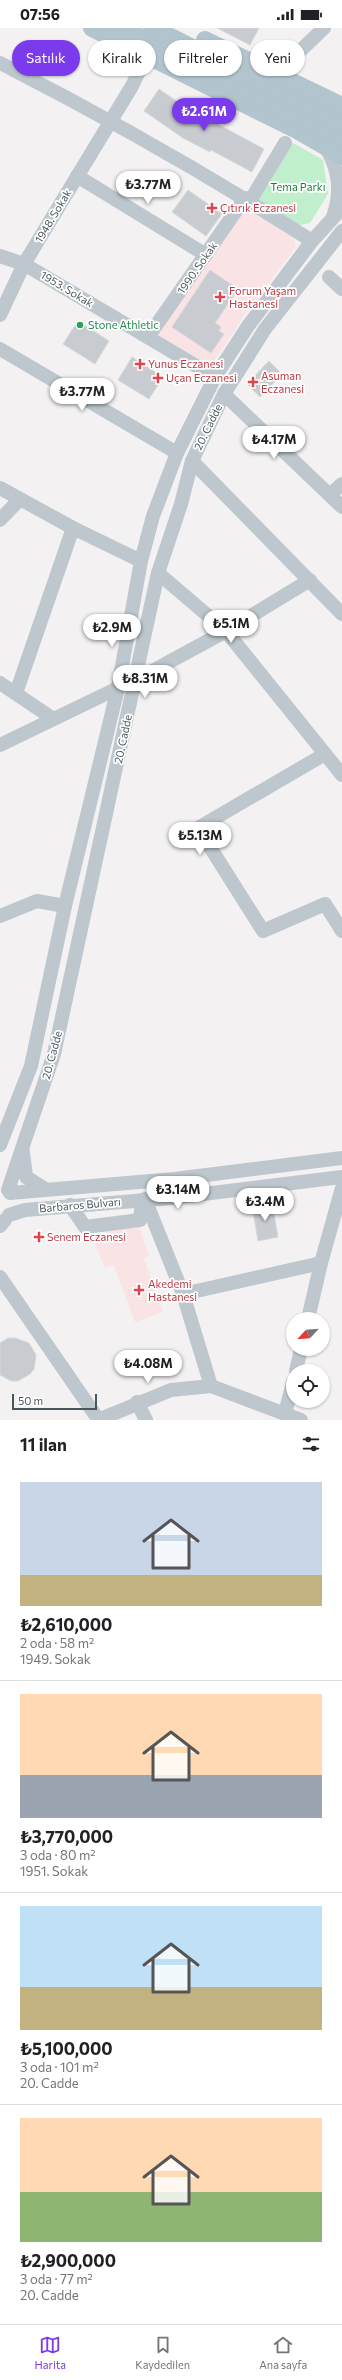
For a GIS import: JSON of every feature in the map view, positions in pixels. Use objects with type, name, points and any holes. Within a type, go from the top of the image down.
[{"type":"main road","points":[[92,28],[114,40]]},
{"type":"main road","points":[[122,28],[342,140]]},
{"type":"main road","points":[[153,28],[342,124]]},
{"type":"main road","points":[[178,28],[250,62]]},
{"type":"main road","points":[[156,62],[324,144],[342,156]]},
{"type":"main road","points":[[280,76],[342,106]]},
{"type":"street","points":[[305,46],[324,28]]},
{"type":"street","points":[[0,63],[110,119],[247,200],[312,241]]},
{"type":"street","name":"1948. Sokak","points":[[0,315],[24,264],[137,76]]},
{"type":"street","name":"1990. Sokak","points":[[148,337],[247,200],[285,143]]},
{"type":"street","points":[[324,144],[334,161],[340,180],[340,200],[332,219]]},
{"type":"street","points":[[77,176],[206,255]]},
{"type":"street","name":"20. Cadde","points":[[0,1145],[31,1066],[65,906],[118,688],[141,561],[153,516],[177,453],[215,376],[248,326],[312,241],[342,208]]},
{"type":"street","name":"20. Cadde","points":[[3,1221],[13,1203],[6,1189],[22,1150],[54,1054],[158,573],[181,504],[192,461],[224,394],[266,329],[342,231]]},
{"type":"street","name":"1953. Sokak","points":[[0,256],[24,264],[215,376]]},
{"type":"street","points":[[329,277],[342,289]]},
{"type":"street","points":[[0,349],[177,453]]},
{"type":"street","points":[[224,394],[342,507]]},
{"type":"street","points":[[192,461],[342,614]]},
{"type":"street","points":[[330,495],[342,484]]},
{"type":"street","points":[[0,488],[73,528],[141,561]]},
{"type":"street","points":[[0,520],[20,499]]},
{"type":"street","points":[[16,693],[73,528]]},
{"type":"street","points":[[158,573],[226,631],[342,775]]},
{"type":"street","points":[[136,680],[226,631],[310,580]]},
{"type":"street","points":[[0,683],[52,718]]},
{"type":"street","points":[[0,745],[52,718],[118,688]]},
{"type":"street","points":[[326,754],[198,828],[263,931],[325,904],[342,931]]},
{"type":"street","points":[[0,916],[37,901],[65,906]]},
{"type":"street","name":"Barbaros Bulvarı","points":[[22,1150],[26,1176],[45,1189]]},
{"type":"street","name":"Barbaros Bulvarı","points":[[6,1189],[45,1189],[174,1179],[342,1158]]},
{"type":"street","name":"Barbaros Bulvarı","points":[[3,1221],[25,1210],[143,1200],[342,1177]]},
{"type":"street","points":[[310,1312],[321,1263],[342,1188]]},
{"type":"street","points":[[70,1205],[86,1226],[140,1220],[143,1200]]},
{"type":"street","points":[[143,1200],[183,1294],[211,1386]]},
{"type":"street","points":[[183,1294],[321,1263]]},
{"type":"street","points":[[0,1277],[98,1420],[137,1402],[171,1390],[211,1386],[301,1420]]},
{"type":"street","points":[[137,1402],[146,1420]]},
{"type":"street","points":[[285,1414],[286,1408]]},
{"type":"shaded area","name":"Forum Yaşam Hastanesi","points":[[247,207],[294,238],[296,247],[246,313],[213,363],[209,365],[159,336],[159,332]]},
{"type":"shaded area","name":"Akedemi Hastanesi","points":[[129,1225],[130,1229],[139,1227],[149,1256],[144,1258],[163,1312],[135,1322],[114,1265],[105,1268],[95,1244],[108,1239],[106,1232],[109,1229]]},
{"type":"green space","name":"Tema Parkı","points":[[293,143],[323,160],[328,194],[310,223],[300,225],[257,200]]},
{"type":"building","points":[[217,28],[259,28],[253,40],[250,40],[250,45]]},
{"type":"building","points":[[159,89],[196,115],[197,113],[264,149],[252,172],[211,150],[210,152],[183,138],[144,111]]},
{"type":"building","points":[[188,190],[222,214],[206,236],[172,212]]},
{"type":"building","points":[[210,270],[238,289],[215,323],[221,327],[219,331],[224,334],[211,353],[172,327]]},
{"type":"building","points":[[78,321],[109,341],[95,364],[63,344]]},
{"type":"building","points":[[132,357],[163,377],[149,399],[118,380]]},
{"type":"building","points":[[269,361],[282,374],[260,397],[247,384]]},
{"type":"building","points":[[272,1203],[278,1237],[258,1241],[252,1205]]},
{"type":"building","points":[[8,1338],[15,1338],[29,1343],[36,1355],[34,1369],[30,1374],[18,1381],[11,1381],[0,1375],[0,1343]]},
{"type":"place","name":"Çıtırık Eczanesi","points":[[212,208]]},
{"type":"place","name":"Forum Yaşam Hastanesi","points":[[220,297]]},
{"type":"place","name":"Stone Athletic","points":[[80,325]]},
{"type":"place","name":"Yunus Eczanesi","points":[[140,364]]},
{"type":"place","name":"Uçan Eczanesi","points":[[158,378]]},
{"type":"place","name":"Asuman Eczanesi","points":[[253,382]]},
{"type":"place","name":"Senem Eczanesi","points":[[39,1237]]},
{"type":"place","name":"Akedemi Hastanesi","points":[[139,1290]]}]
